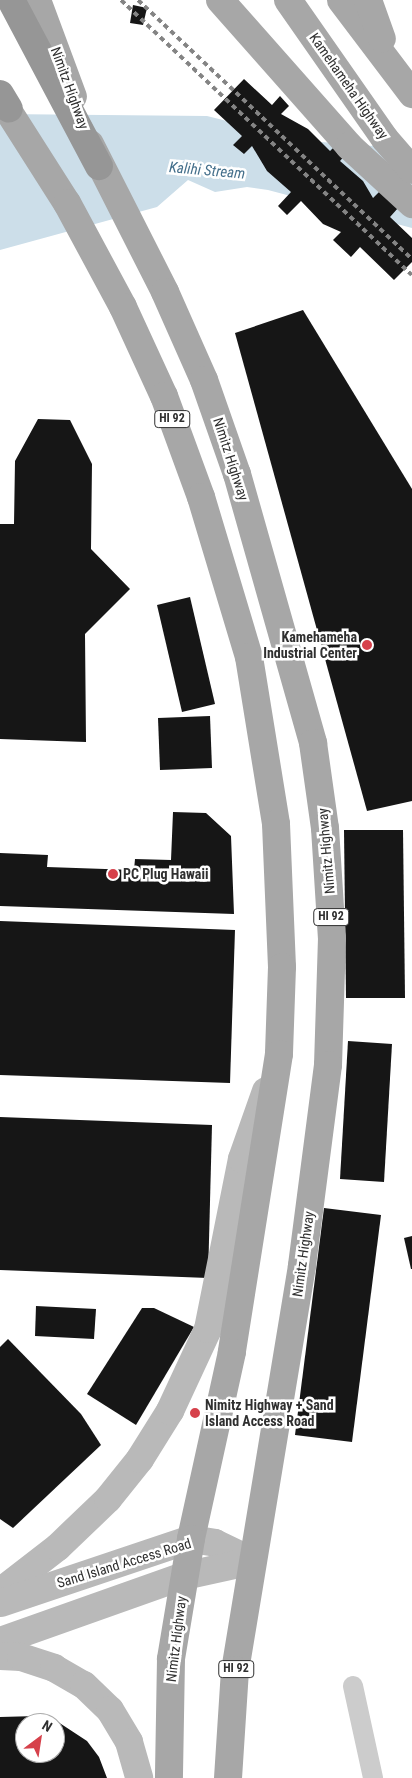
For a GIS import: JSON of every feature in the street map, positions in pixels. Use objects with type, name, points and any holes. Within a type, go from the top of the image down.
[{"type":"highway","points":[[12,0],[63,85],[99,166]]},
{"type":"main road","name":"Nimitz Highway","points":[[36,0],[63,85]]},
{"type":"main road","points":[[220,0],[349,146],[412,204]]},
{"type":"main road","name":"Kamehameha Highway","points":[[288,0],[385,139],[412,170]]},
{"type":"main road","points":[[341,0],[407,86]]},
{"type":"main road","points":[[368,0],[374,22],[407,86]]},
{"type":"main road","name":"Nimitz Highway","points":[[3,100],[67,203],[123,307],[164,396],[201,497],[249,657],[276,824],[282,967],[279,1054],[230,1362],[191,1539],[171,1658],[169,1778]]},
{"type":"main road","name":"Nimitz Highway","points":[[99,166],[166,292],[204,380],[240,483],[313,742],[325,828],[332,938],[328,1065],[302,1266],[235,1670],[228,1778]]},
{"type":"main road","points":[[0,1592],[58,1547],[102,1505],[140,1459],[170,1411],[208,1329],[242,1160],[279,1054]]},
{"type":"main road","name":"Sand Island Access Road","points":[[0,1603],[191,1539],[215,1543],[252,1561]]},
{"type":"main road","points":[[0,1641],[184,1576],[252,1561]]},
{"type":"main road","points":[[0,1656],[20,1657],[54,1668],[84,1684],[110,1710],[129,1742],[139,1778]]},
{"type":"street","points":[[353,1686],[373,1778]]},
{"type":"water","name":"Kalihi Stream","points":[[0,114],[207,116],[308,141],[412,149],[412,228],[268,190],[247,187],[215,192],[188,180],[157,207],[0,250]]},
{"type":"building","points":[[133,5],[147,8],[143,25],[130,23]]},
{"type":"building","points":[[244,79],[272,105],[280,96],[289,106],[281,114],[308,129],[330,151],[344,137],[353,146],[340,161],[363,181],[373,198],[380,191],[398,208],[390,217],[412,238],[412,262],[394,280],[360,247],[351,257],[333,240],[341,232],[323,224],[301,201],[287,215],[278,206],[291,192],[267,171],[252,146],[244,154],[233,145],[242,136],[214,110]]},
{"type":"building","name":"Kamehameha Industrial Center","points":[[303,310],[412,489],[412,801],[367,811],[235,333]]},
{"type":"building","points":[[38,419],[70,420],[92,464],[91,549],[130,589],[85,634],[86,742],[0,739],[0,524],[14,524],[15,461]]},
{"type":"building","points":[[190,597],[215,704],[182,712],[157,605]]},
{"type":"building","points":[[210,716],[212,768],[160,770],[158,718]]},
{"type":"building","points":[[173,812],[206,813],[231,836],[234,914],[0,906],[0,853],[48,855],[47,867],[134,870],[135,859],[171,860]]},
{"type":"building","points":[[344,830],[403,830],[405,998],[346,998]]},
{"type":"building","points":[[0,921],[235,930],[230,1083],[0,1075]]},
{"type":"building","points":[[348,1041],[392,1044],[384,1182],[340,1179]]},
{"type":"building","points":[[0,1117],[212,1125],[208,1278],[0,1270]]},
{"type":"building","points":[[324,1208],[381,1215],[352,1442],[295,1435]]},
{"type":"building","points":[[412,1236],[412,1269],[411,1269],[404,1238]]},
{"type":"building","points":[[36,1306],[96,1309],[94,1339],[35,1336]]},
{"type":"building","points":[[142,1308],[154,1308],[194,1327],[136,1425],[87,1394]]},
{"type":"building","points":[[8,1339],[81,1414],[101,1445],[13,1528],[0,1519],[0,1347]]},
{"type":"building","points":[[0,1717],[15,1717],[15,1763],[65,1763],[65,1727],[87,1741],[99,1757],[107,1778],[0,1778]]},
{"type":"railway","points":[[121,0],[412,275]]},
{"type":"railway","points":[[138,0],[412,259]]},
{"type":"place","name":"Kamehameha Industrial Center","points":[[367,645]]},
{"type":"place","name":"PC Plug Hawaii","points":[[113,874]]},
{"type":"place","name":"Nimitz Highway + Sand Island Access Road","points":[[195,1413]]}]
